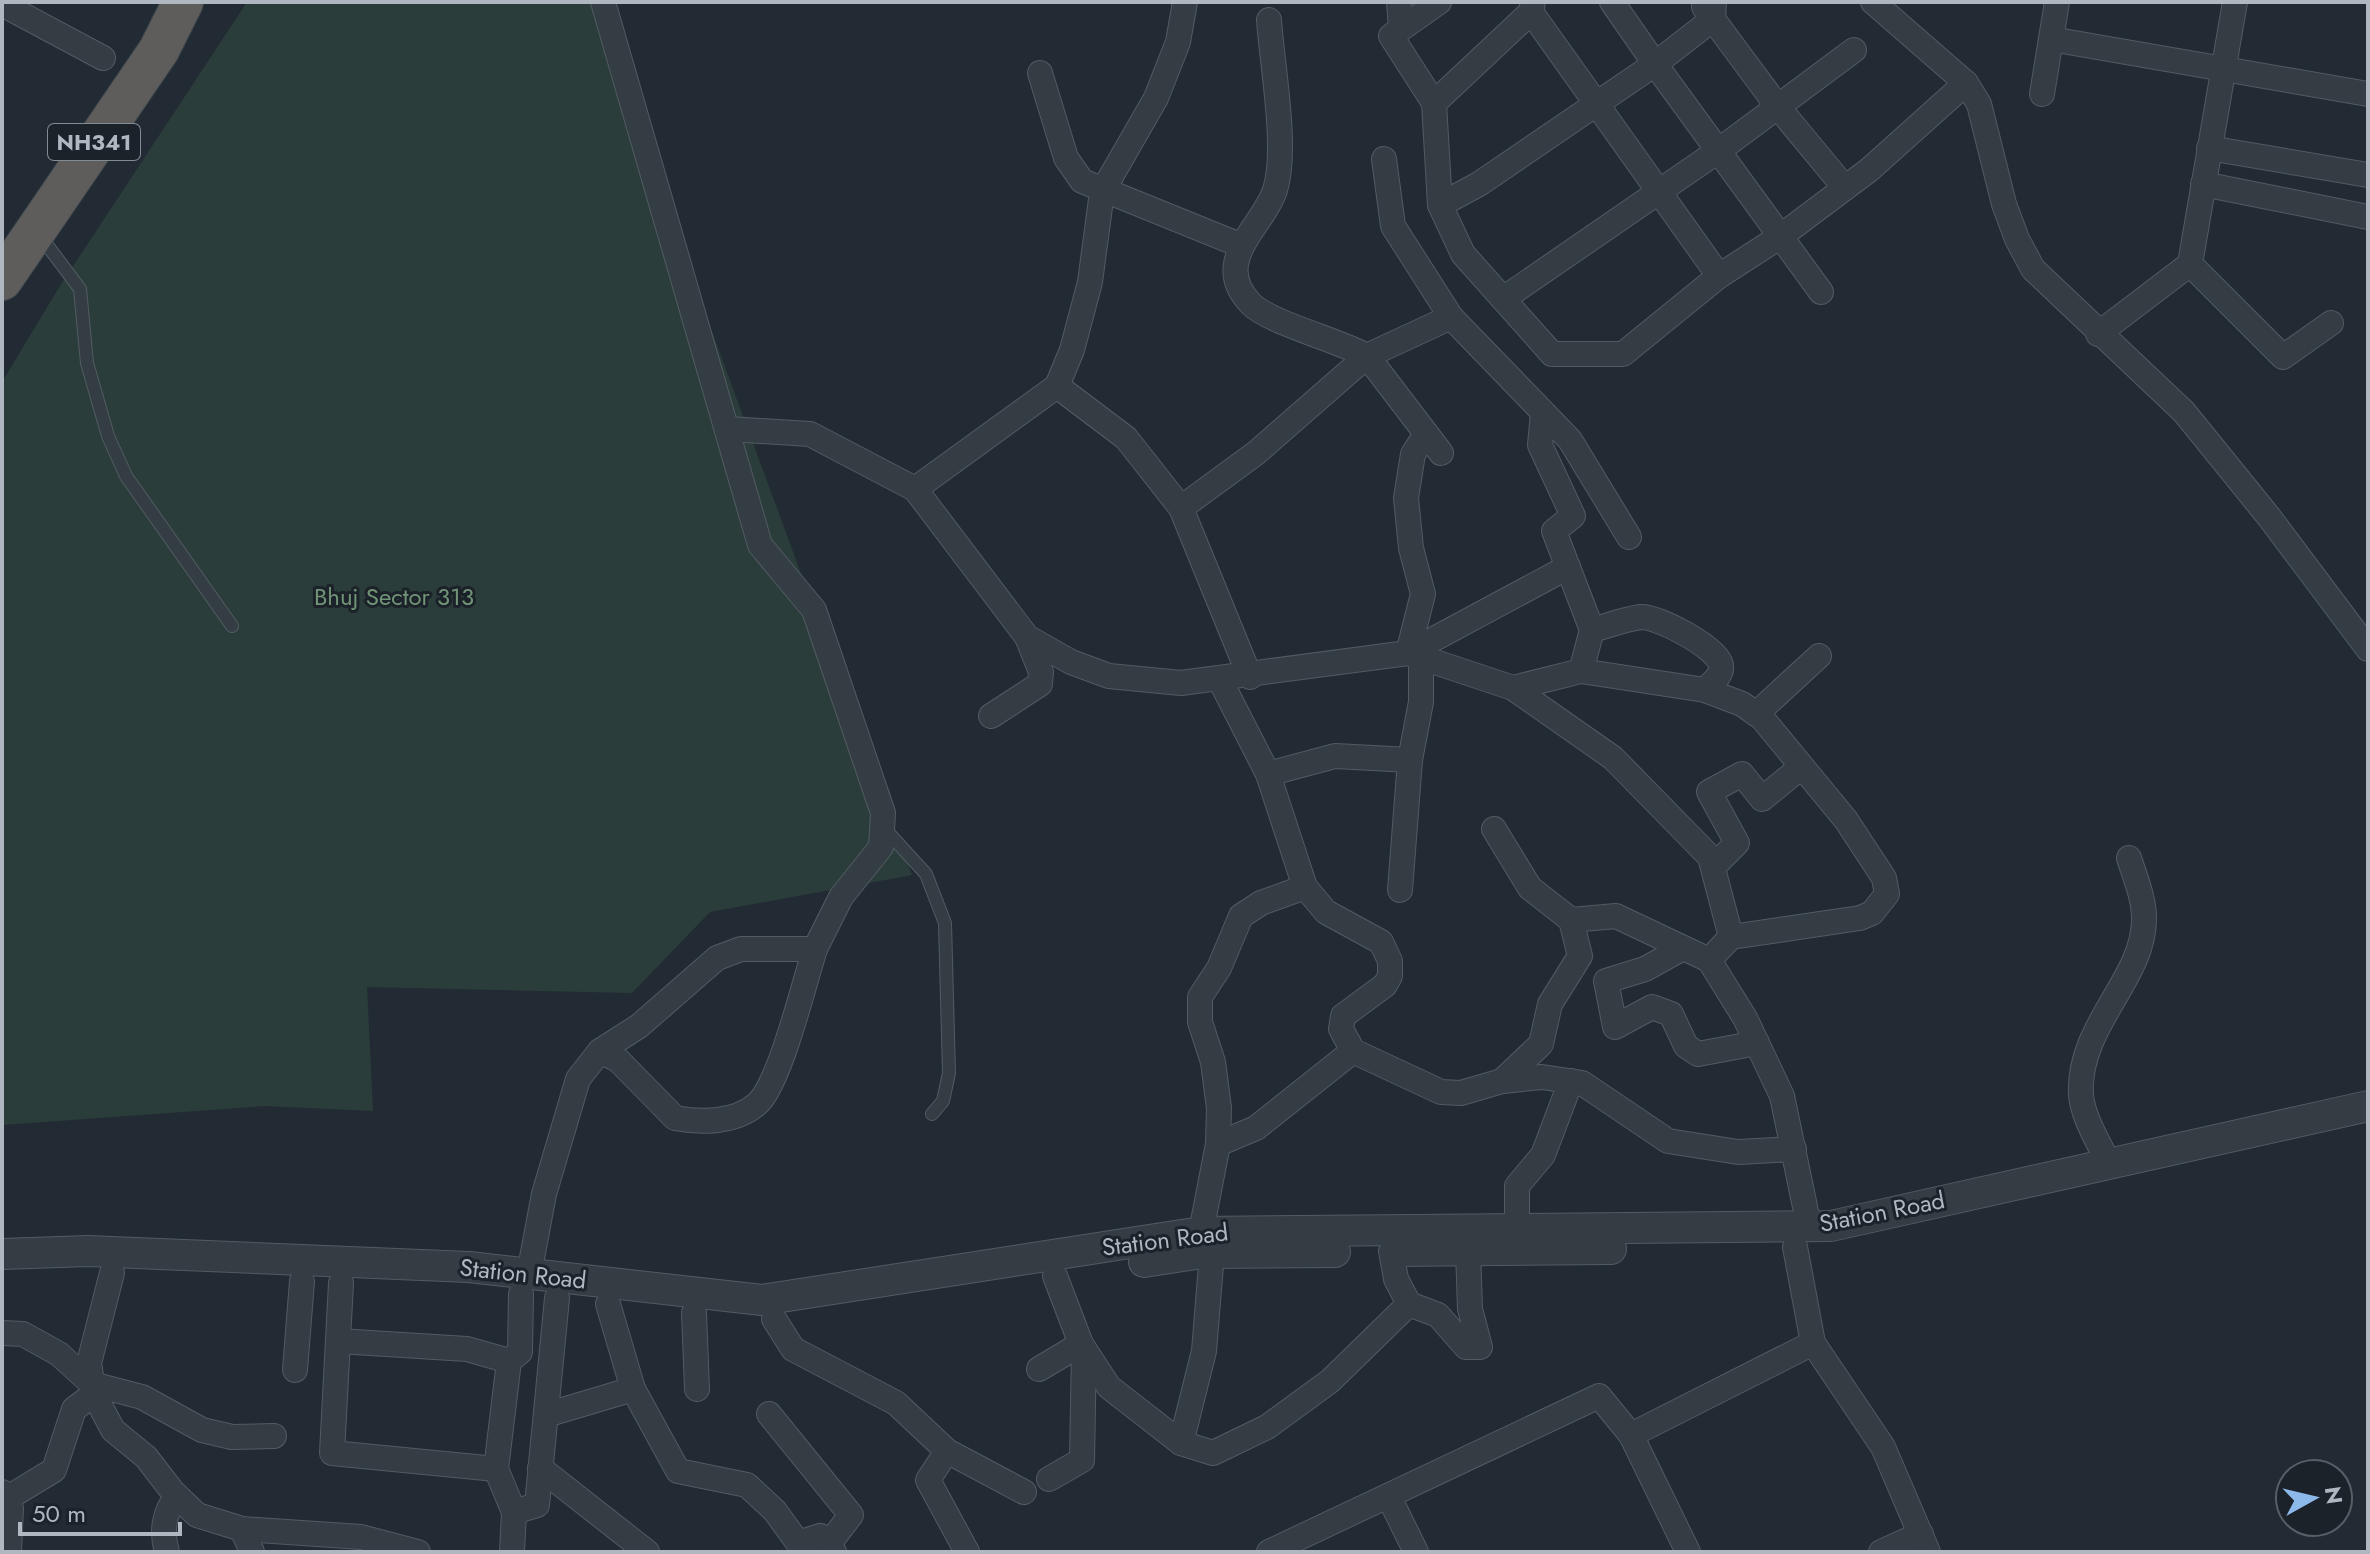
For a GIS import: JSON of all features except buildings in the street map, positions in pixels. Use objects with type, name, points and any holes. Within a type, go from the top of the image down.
[{"type":"highway","name":"NH341","points":[[2,236],[138,38],[156,2]]},
{"type":"highway","name":"NH341","points":[[2,280],[159,50],[183,2]]},
{"type":"street","points":[[600,1051],[618,1060],[675,1118],[716,1121],[745,1112],[769,1091],[815,949],[841,897],[881,847],[884,828],[877,789],[814,610],[760,545],[729,429],[715,396],[603,2]]},
{"type":"street","points":[[915,489],[1057,386],[1090,282],[1102,192],[1156,98],[1178,42],[1185,2]]},
{"type":"street","points":[[1399,2],[1401,28]]},
{"type":"street","points":[[1439,2],[1391,36],[1434,103],[1440,205],[1463,254],[1552,354],[1623,354],[1719,276],[1781,236],[1845,188],[1966,83]]},
{"type":"street","points":[[1612,2],[1821,292]]},
{"type":"street","points":[[1873,2],[1966,83],[1979,104],[1996,175],[2017,239],[2033,269],[2098,334],[2184,412],[2269,517],[2368,649]]},
{"type":"street","points":[[2042,94],[2057,2]]},
{"type":"street","points":[[2098,334],[2190,264],[2235,2]]},
{"type":"street","points":[[2,4],[103,58]]},
{"type":"street","points":[[1434,103],[1532,7],[1595,105],[1719,276]]},
{"type":"street","points":[[1440,205],[1479,184],[1655,64],[1709,8],[1778,107],[1845,188]]},
{"type":"street","points":[[1269,20],[1279,148],[1275,191],[1240,245],[1237,275],[1251,304],[1270,317],[1326,336],[1367,356],[1433,444],[1413,454],[1406,498],[1411,548],[1423,594],[1414,656],[1421,702],[1410,760],[1400,890]]},
{"type":"street","points":[[2051,39],[2368,94]]},
{"type":"street","points":[[1503,299],[1718,151],[1854,50]]},
{"type":"street","points":[[1040,73],[1066,158],[1082,181],[1102,192],[1240,245]]},
{"type":"street","points":[[2209,148],[2368,175]]},
{"type":"street","points":[[1384,159],[1393,226],[1451,317],[1570,440],[1629,537]]},
{"type":"street","points":[[2203,184],[2368,217]]},
{"type":"street","points":[[2190,264],[2283,357],[2331,323]]},
{"type":"street","points":[[1181,508],[1256,453],[1367,356],[1451,317]]},
{"type":"street","points":[[1057,386],[1126,438],[1181,508],[1250,677]]},
{"type":"street","points":[[1543,413],[1540,445],[1573,516],[1554,531],[1592,630],[1581,671]]},
{"type":"street","points":[[729,429],[810,434],[915,489],[1027,637],[1041,672],[1040,684],[991,716]]},
{"type":"street","points":[[1027,637],[1071,662],[1109,676],[1181,683],[1414,656],[1568,567]]},
{"type":"street","points":[[1592,630],[1643,617],[1658,620],[1687,635],[1721,663],[1721,673],[1705,690]]},
{"type":"street","points":[[1414,656],[1513,688],[1613,758],[1710,857],[1731,937]]},
{"type":"street","points":[[1756,714],[1819,656]]},
{"type":"street","points":[[1513,688],[1581,671],[1705,690],[1742,704],[1756,714],[1846,820],[1884,878],[1887,894],[1872,913],[1860,918],[1731,937],[1709,960]]},
{"type":"street","points":[[1220,680],[1268,774],[1305,887],[1326,912],[1381,942],[1390,961],[1390,976],[1385,985],[1343,1016],[1341,1029],[1353,1051],[1441,1092],[1461,1093],[1502,1081],[1542,1077],[1571,1081],[1582,1083],[1668,1141],[1738,1152],[1794,1149]]},
{"type":"street","points":[[1268,774],[1335,756],[1410,760]]},
{"type":"street","points":[[1714,866],[1737,843],[1709,792],[1742,774],[1762,799],[1800,768]]},
{"type":"street","points":[[1494,829],[1530,888],[1571,920],[1580,956],[1550,1004],[1541,1044],[1502,1081]]},
{"type":"street","points":[[2109,1164],[2081,1098],[2082,1075],[2092,1036],[2140,944],[2144,918],[2129,858]]},
{"type":"street","points":[[1181,1443],[1204,1351],[1206,1242],[1218,1144],[1218,1089],[1200,1022],[1200,997],[1219,968],[1241,916],[1261,903],[1305,887]]},
{"type":"street","points":[[1571,920],[1616,916],[1709,960],[1757,1043],[1782,1096],[1794,1149],[1813,1343],[1883,1447],[1924,1543],[1881,1552]]},
{"type":"street","points":[[1683,948],[1645,969],[1606,981],[1615,1027],[1652,1007],[1671,1014],[1686,1046],[1698,1054],[1757,1043]]},
{"type":"street","points":[[512,1552],[514,1512],[496,1469],[509,1361],[520,1352],[525,1284],[544,1194],[578,1079],[600,1051],[639,1026],[717,958],[741,949],[815,949]]},
{"type":"street","points":[[1218,1144],[1256,1128],[1353,1051]]},
{"type":"street","points":[[1517,1229],[1517,1186],[1543,1155],[1571,1081]]},
{"type":"street","name":"Station Road","points":[[2,1254],[104,1251],[469,1267],[525,1284],[557,1298],[774,1319],[1055,1276],[1206,1242],[1391,1251],[1802,1237],[1831,1226],[2368,1106]]},
{"type":"street","name":"Station Road","points":[[2,1275],[112,1273],[341,1283],[525,1284],[762,1300],[1206,1242],[1517,1229],[1802,1237],[1833,1247],[2368,1127]]},
{"type":"street","points":[[1391,1251],[1396,1279],[1409,1304],[1438,1315],[1466,1347],[1480,1347],[1470,1309],[1468,1250]]},
{"type":"street","points":[[112,1273],[89,1363],[93,1389],[113,1430],[146,1457],[177,1496],[197,1515],[242,1529],[418,1552]]},
{"type":"street","points":[[1055,1276],[1083,1346],[1109,1387],[1181,1443],[1213,1453],[1267,1427],[1330,1381],[1409,1304]]},
{"type":"street","points":[[295,1370],[302,1281]]},
{"type":"street","points":[[341,1283],[332,1453],[496,1469]]},
{"type":"street","points":[[514,1512],[537,1505],[557,1298]]},
{"type":"street","points":[[608,1304],[633,1389],[678,1471],[747,1485],[775,1511],[798,1543],[820,1536],[831,1548],[851,1515],[769,1414]]},
{"type":"street","points":[[694,1313],[697,1389]]},
{"type":"street","points":[[774,1319],[793,1349],[896,1403],[947,1451],[1024,1492]]},
{"type":"street","points":[[2,1333],[23,1334],[59,1354],[93,1389],[142,1397],[186,1423],[217,1435],[274,1436]]},
{"type":"street","points":[[338,1341],[467,1349],[509,1361]]},
{"type":"street","points":[[1631,1435],[1813,1343]]},
{"type":"street","points":[[1039,1369],[1083,1346]]},
{"type":"street","points":[[1049,1479],[1082,1460],[1083,1346]]},
{"type":"street","points":[[9,1552],[11,1508],[4,1496],[54,1470],[74,1409],[93,1389]]},
{"type":"street","points":[[546,1415],[633,1389]]},
{"type":"street","points":[[1269,1552],[1599,1396],[1631,1435],[1688,1552]]},
{"type":"street","points":[[947,1451],[928,1480],[967,1552]]},
{"type":"street","points":[[540,1468],[647,1552]]},
{"type":"street","points":[[167,1552],[163,1539],[167,1508],[177,1496]]},
{"type":"street","points":[[1389,1497],[1416,1552]]},
{"type":"street","points":[[242,1529],[252,1552]]},
{"type":"lane","points":[[44,241],[80,289],[87,363],[108,436],[126,476],[232,626]]},
{"type":"lane","points":[[884,828],[926,874],[945,923],[949,1073],[943,1101],[932,1114]]},
{"type":"green space","name":"Bhuj Sector 313","points":[[247,2],[599,2],[651,166],[912,875],[710,912],[632,993],[367,987],[373,1111],[265,1106],[2,1125],[2,382],[60,286]]}]
